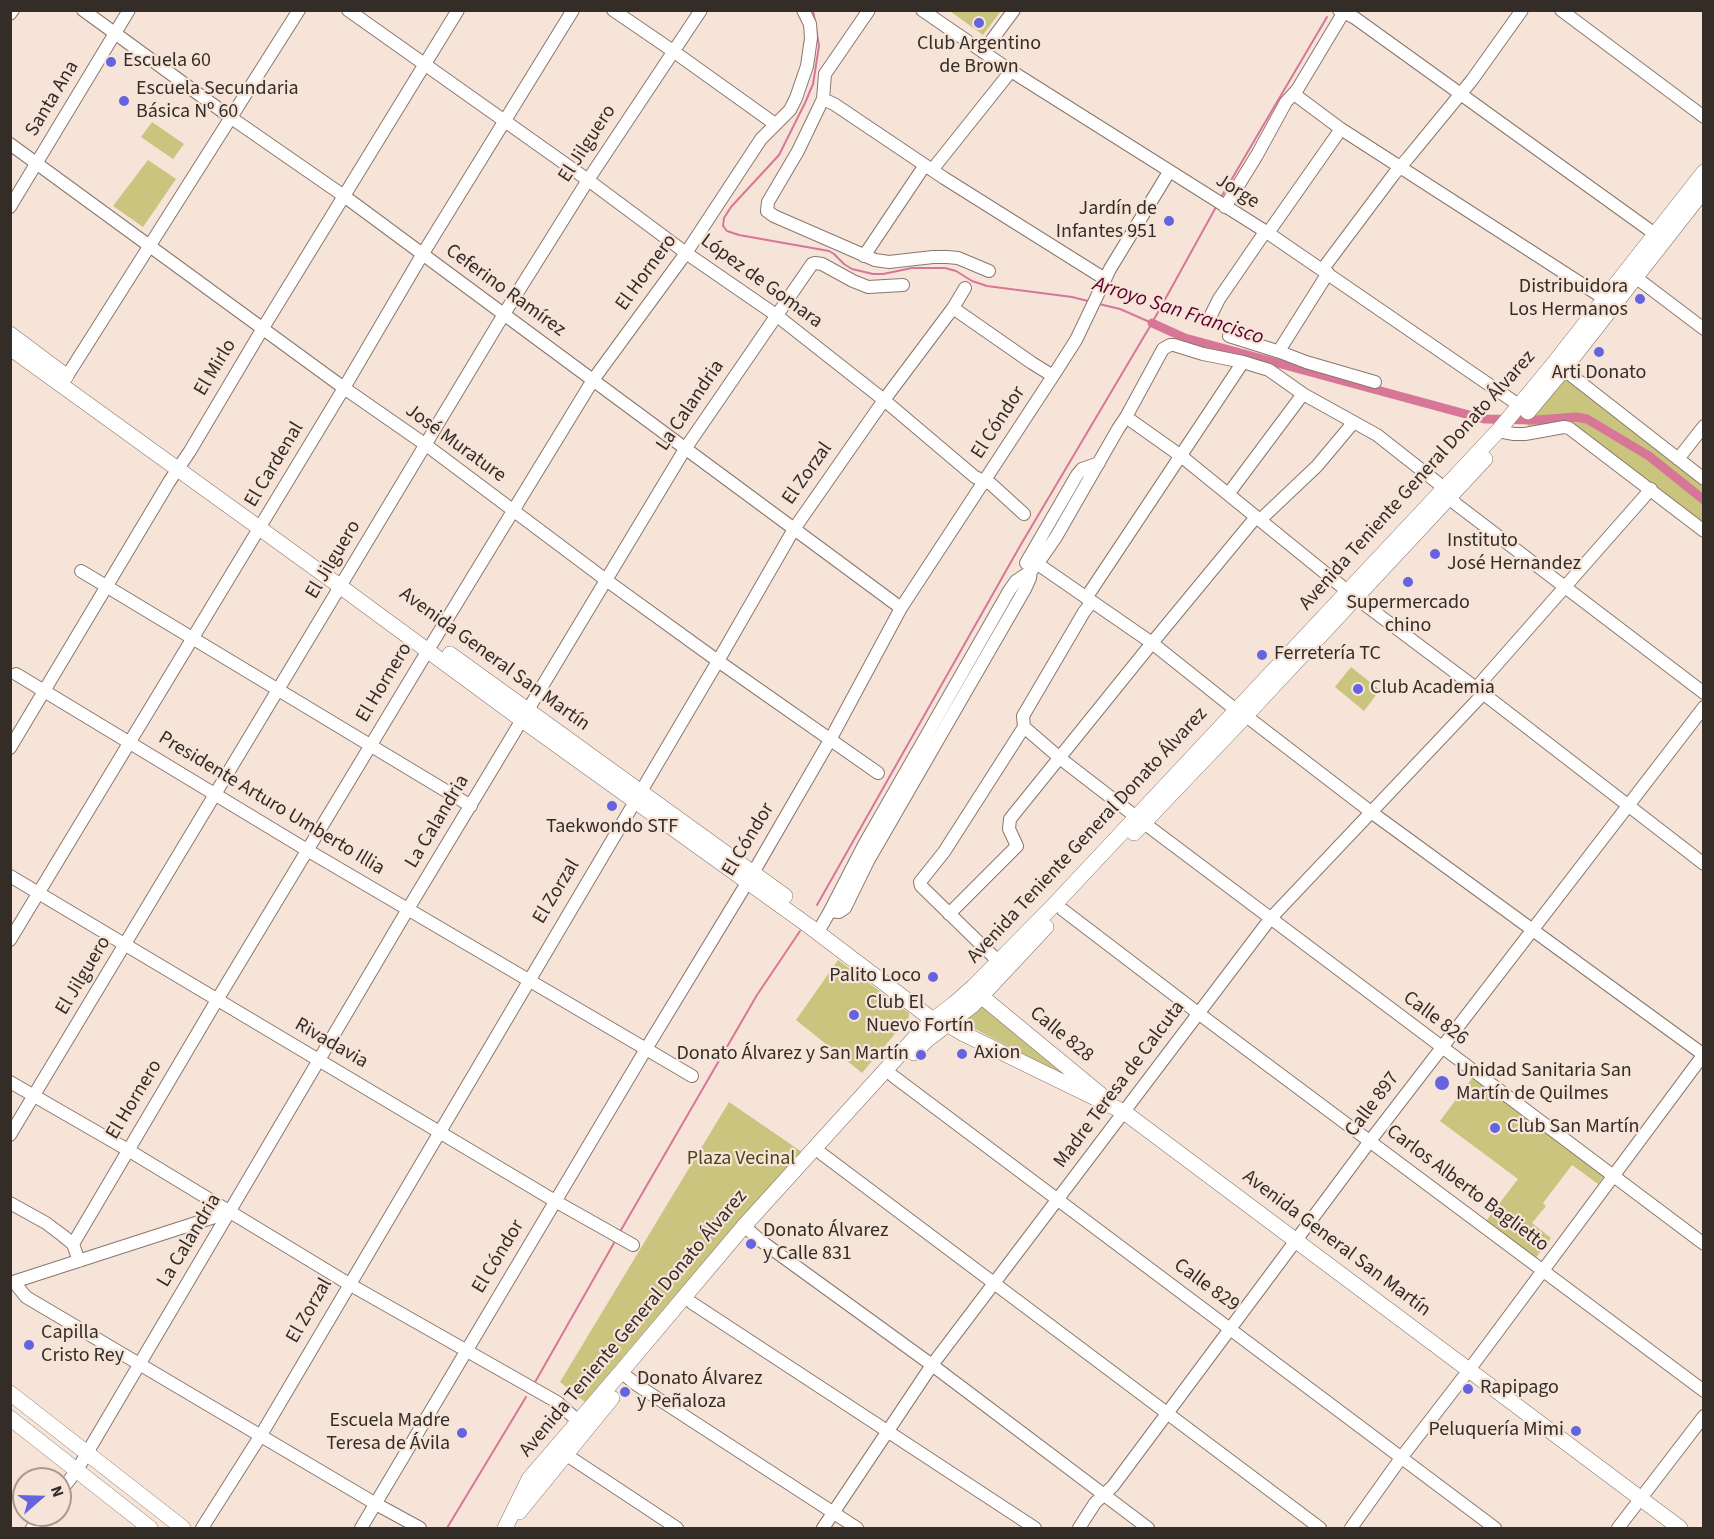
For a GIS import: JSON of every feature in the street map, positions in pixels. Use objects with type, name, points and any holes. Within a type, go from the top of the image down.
[{"type":"main road","name":"Avenida Teniente General Donato Álvarez","points":[[1559,366],[1605,299],[1631,273],[1655,234],[1703,172]]},
{"type":"main road","name":"Avenida Teniente General Donato Álvarez","points":[[977,992],[998,962],[1140,820],[1524,409],[1631,273],[1704,190]]},
{"type":"main road","name":"Avenida General San Martín","points":[[10,334],[64,381]]},
{"type":"main road","name":"Avenida General San Martín","points":[[10,348],[64,381],[750,877],[824,922],[940,1019],[1124,1112],[1680,1528]]},
{"type":"main road","name":"Avenida Teniente General Donato Álvarez","points":[[560,1451],[826,1134],[955,1003],[977,992],[1063,910],[1140,820]]},
{"type":"main road","name":"Calle 828","points":[[977,992],[1124,1112]]},
{"type":"main road","name":"Avenida Teniente General Donato Álvarez","points":[[505,1528],[560,1451],[578,1421],[625,1375],[692,1303],[747,1229],[822,1154],[915,1051],[940,1019]]},
{"type":"main road","points":[[10,1393],[183,1528]]},
{"type":"main road","points":[[10,1418],[150,1528]]},
{"type":"street","name":"Ceferino Ramírez","points":[[83,10],[230,117],[344,196],[901,609]]},
{"type":"street","name":"Santa Ana","points":[[10,207],[129,10]]},
{"type":"street","points":[[64,381],[299,10]]},
{"type":"street","name":"López de Gomara","points":[[348,10],[588,180],[686,253],[777,315],[884,400],[975,477],[991,484],[1024,514]]},
{"type":"street","name":"El Mirlo","points":[[10,748],[106,586],[458,10]]},
{"type":"street","name":"El Cardenal","points":[[10,940],[422,255],[573,10]]},
{"type":"street","points":[[613,10],[775,124]]},
{"type":"street","name":"El Jilguero","points":[[10,1135],[504,314],[588,180],[701,10]]},
{"type":"street","name":"El Hornero","points":[[73,1244],[307,850],[593,380],[686,253],[760,139],[790,110],[807,66],[812,30],[803,10]]},
{"type":"street","points":[[869,10],[825,74],[823,99],[798,151],[768,202],[767,210],[770,214],[875,260],[889,262],[933,257],[958,258],[989,271]]},
{"type":"street","points":[[983,52],[1014,10]]},
{"type":"street","points":[[1280,352],[1325,272],[1394,174],[1461,93],[1522,10]]},
{"type":"street","points":[[1561,10],[1704,117]]},
{"type":"street","name":"Jorge","points":[[926,11],[1011,71],[1325,272],[1524,409]]},
{"type":"street","points":[[1221,204],[1257,155],[1286,102],[1294,94],[1342,11],[1461,93],[1655,234]]},
{"type":"street","points":[[864,256],[928,167],[1011,71]]},
{"type":"street","points":[[1294,94],[1341,129],[1605,299]]},
{"type":"street","points":[[823,99],[834,104],[1103,284]]},
{"type":"street","points":[[1208,321],[1219,299],[1341,129]]},
{"type":"street","name":"José Murature","points":[[10,144],[344,388],[426,445],[606,580],[878,773]]},
{"type":"street","name":"El Cóndor","points":[[361,1528],[750,877],[830,740],[901,609],[1053,376],[1087,319],[1103,284],[1169,172]]},
{"type":"street","name":"La Calandria","points":[[72,1476],[408,909],[685,449],[812,264],[828,267],[868,287],[903,285]]},
{"type":"street","points":[[1631,273],[1704,329]]},
{"type":"street","name":"El Zorzal","points":[[202,1528],[261,1435],[794,529],[965,288]]},
{"type":"street","points":[[953,308],[1053,376]]},
{"type":"street","points":[[1229,336],[1311,364],[1376,382]]},
{"type":"street","points":[[824,922],[921,770],[1025,589],[1033,564],[1077,475],[1082,469],[1099,463],[1163,349],[1174,345],[1269,370],[1303,394],[1383,440],[1438,483],[1446,494],[1565,588],[1704,693]]},
{"type":"street","points":[[998,962],[949,915],[921,886],[920,882],[944,852],[1023,728],[1023,716],[1089,600],[1243,362]]},
{"type":"street","points":[[1559,366],[1704,479]]},
{"type":"street","points":[[1229,493],[1303,394]]},
{"type":"street","points":[[1126,417],[1229,493],[1352,594],[1704,864]]},
{"type":"street","points":[[949,915],[1017,846],[1009,829],[1011,819],[1152,643],[1258,518],[1317,466],[1353,423]]},
{"type":"street","points":[[1678,459],[1704,426]]},
{"type":"street","points":[[1503,432],[1525,434],[1569,428],[1704,531]]},
{"type":"street","name":"Madre Teresa de Calcuta","points":[[823,1528],[932,1365],[1270,918],[1371,812],[1480,691],[1651,489]]},
{"type":"street","points":[[1033,564],[1152,643],[1371,812],[1703,1054],[1351,1528]]},
{"type":"street","points":[[868,850],[910,762],[1009,591],[1033,564]]},
{"type":"street","points":[[81,572],[471,806]]},
{"type":"street","name":"Presidente Arturo Umberto Illia","points":[[16,674],[307,850],[692,1076]]},
{"type":"street","name":"Calle 897","points":[[1079,1528],[1095,1503],[1113,1486],[1370,1141],[1704,707]]},
{"type":"street","points":[[1023,728],[1140,820]]},
{"type":"street","points":[[910,762],[921,770]]},
{"type":"street","name":"Calle 826","points":[[1140,820],[1704,1244]]},
{"type":"street","name":"Rivadavia","points":[[10,876],[555,1201],[633,1245]]},
{"type":"street","name":"Carlos Alberto Baglietto","points":[[1063,910],[1704,1391]]},
{"type":"street","name":"Calle 829","points":[[893,1076],[1494,1528]]},
{"type":"street","points":[[10,1082],[128,1150],[349,1284],[557,1402],[578,1421]]},
{"type":"street","points":[[822,1154],[1320,1528]]},
{"type":"street","points":[[10,1203],[54,1228],[73,1244],[79,1261]]},
{"type":"street","points":[[230,1212],[12,1282],[26,1297],[420,1528]]},
{"type":"street","points":[[747,1229],[1148,1528]]},
{"type":"street","points":[[692,1303],[1035,1528]]},
{"type":"street","points":[[625,1375],[857,1528]]},
{"type":"street","points":[[1618,1528],[1704,1416]]},
{"type":"street","points":[[560,1451],[677,1528]]},
{"type":"green space","name":"Club Argentino de Brown","points":[[952,10],[1001,11],[983,35],[951,12]]},
{"type":"green space","points":[[152,122],[184,144],[173,159],[141,137]]},
{"type":"green space","points":[[148,160],[176,179],[143,227],[113,206]]},
{"type":"green space","points":[[1565,376],[1703,484],[1703,526],[1578,428],[1531,428],[1524,422]]},
{"type":"green space","name":"Club Academia","points":[[1351,667],[1380,690],[1364,711],[1335,687]]},
{"type":"green space","name":"Club El Nuevo Fortín","points":[[838,960],[909,1013],[909,1017],[862,1073],[796,1020]]},
{"type":"green space","points":[[984,1003],[1072,1080],[960,1021]]},
{"type":"green space","points":[[1473,1077],[1604,1176],[1598,1184],[1572,1165],[1543,1203],[1546,1206],[1532,1223],[1551,1238],[1535,1259],[1486,1221],[1518,1179],[1440,1121]]},
{"type":"green space","name":"Plaza Vecinal","points":[[729,1102],[802,1152],[700,1266],[585,1402],[560,1382]]},
{"type":"waterway","name":"Arroyo San Francisco","points":[[813,10],[815,22]]},
{"type":"waterway","points":[[1220,199],[1327,17]]},
{"type":"waterway","name":"Arroyo San Francisco","points":[[816,28],[819,46],[813,84],[805,103],[779,155],[731,207],[724,218],[723,226],[727,231],[829,251],[852,269],[873,274],[912,268],[945,268],[987,286],[1088,301]]},
{"type":"waterway","points":[[817,905],[1020,546],[1152,323],[1216,207]]},
{"type":"waterway","name":"Arroyo San Francisco","points":[[1099,304],[1120,309],[1152,323]]},
{"type":"waterway","name":"Arroyo San Francisco","points":[[1152,323],[1185,338],[1484,419],[1537,420],[1576,417],[1587,419],[1649,456],[1704,500]]},
{"type":"waterway","points":[[621,1230],[757,995],[800,931]]},
{"type":"waterway","points":[[534,1384],[614,1243]]},
{"type":"waterway","points":[[447,1528],[526,1397]]},
{"type":"place","name":"Club Argentino de Brown","points":[[979,23]]},
{"type":"place","name":"Escuela 60","points":[[111,62]]},
{"type":"place","name":"Escuela Secundaria Básica Nº 60","points":[[124,101]]},
{"type":"place","name":"Jardín de Infantes 951","points":[[1169,221]]},
{"type":"place","name":"Distribuidora Los Hermanos","points":[[1640,299]]},
{"type":"place","name":"Arti Donato","points":[[1599,352]]},
{"type":"place","name":"Instituto José Hernandez","points":[[1435,554]]},
{"type":"place","name":"Supermercado chino","points":[[1408,582]]},
{"type":"place","name":"Ferretería TC","points":[[1262,655]]},
{"type":"place","name":"Club Academia","points":[[1358,689]]},
{"type":"place","name":"Taekwondo STF","points":[[612,806]]},
{"type":"place","name":"Palito Loco","points":[[933,977]]},
{"type":"place","name":"Club El Nuevo Fortín","points":[[854,1015]]},
{"type":"place","name":"Axion","points":[[962,1054]]},
{"type":"place","name":"Donato Álvarez y San Martín","points":[[921,1055]]},
{"type":"place","name":"Unidad Sanitaria San Martín de Quilmes","points":[[1442,1083]]},
{"type":"place","name":"Club San Martín","points":[[1495,1128]]},
{"type":"place","name":"Donato Álvarez y Calle 831","points":[[751,1244]]},
{"type":"place","name":"Capilla Cristo Rey","points":[[29,1345]]},
{"type":"place","name":"Rapipago","points":[[1468,1389]]},
{"type":"place","name":"Donato Álvarez y Peñaloza","points":[[625,1392]]},
{"type":"place","name":"Peluquería Mimi","points":[[1576,1431]]},
{"type":"place","name":"Escuela Madre Teresa de Ávila","points":[[462,1433]]}]
